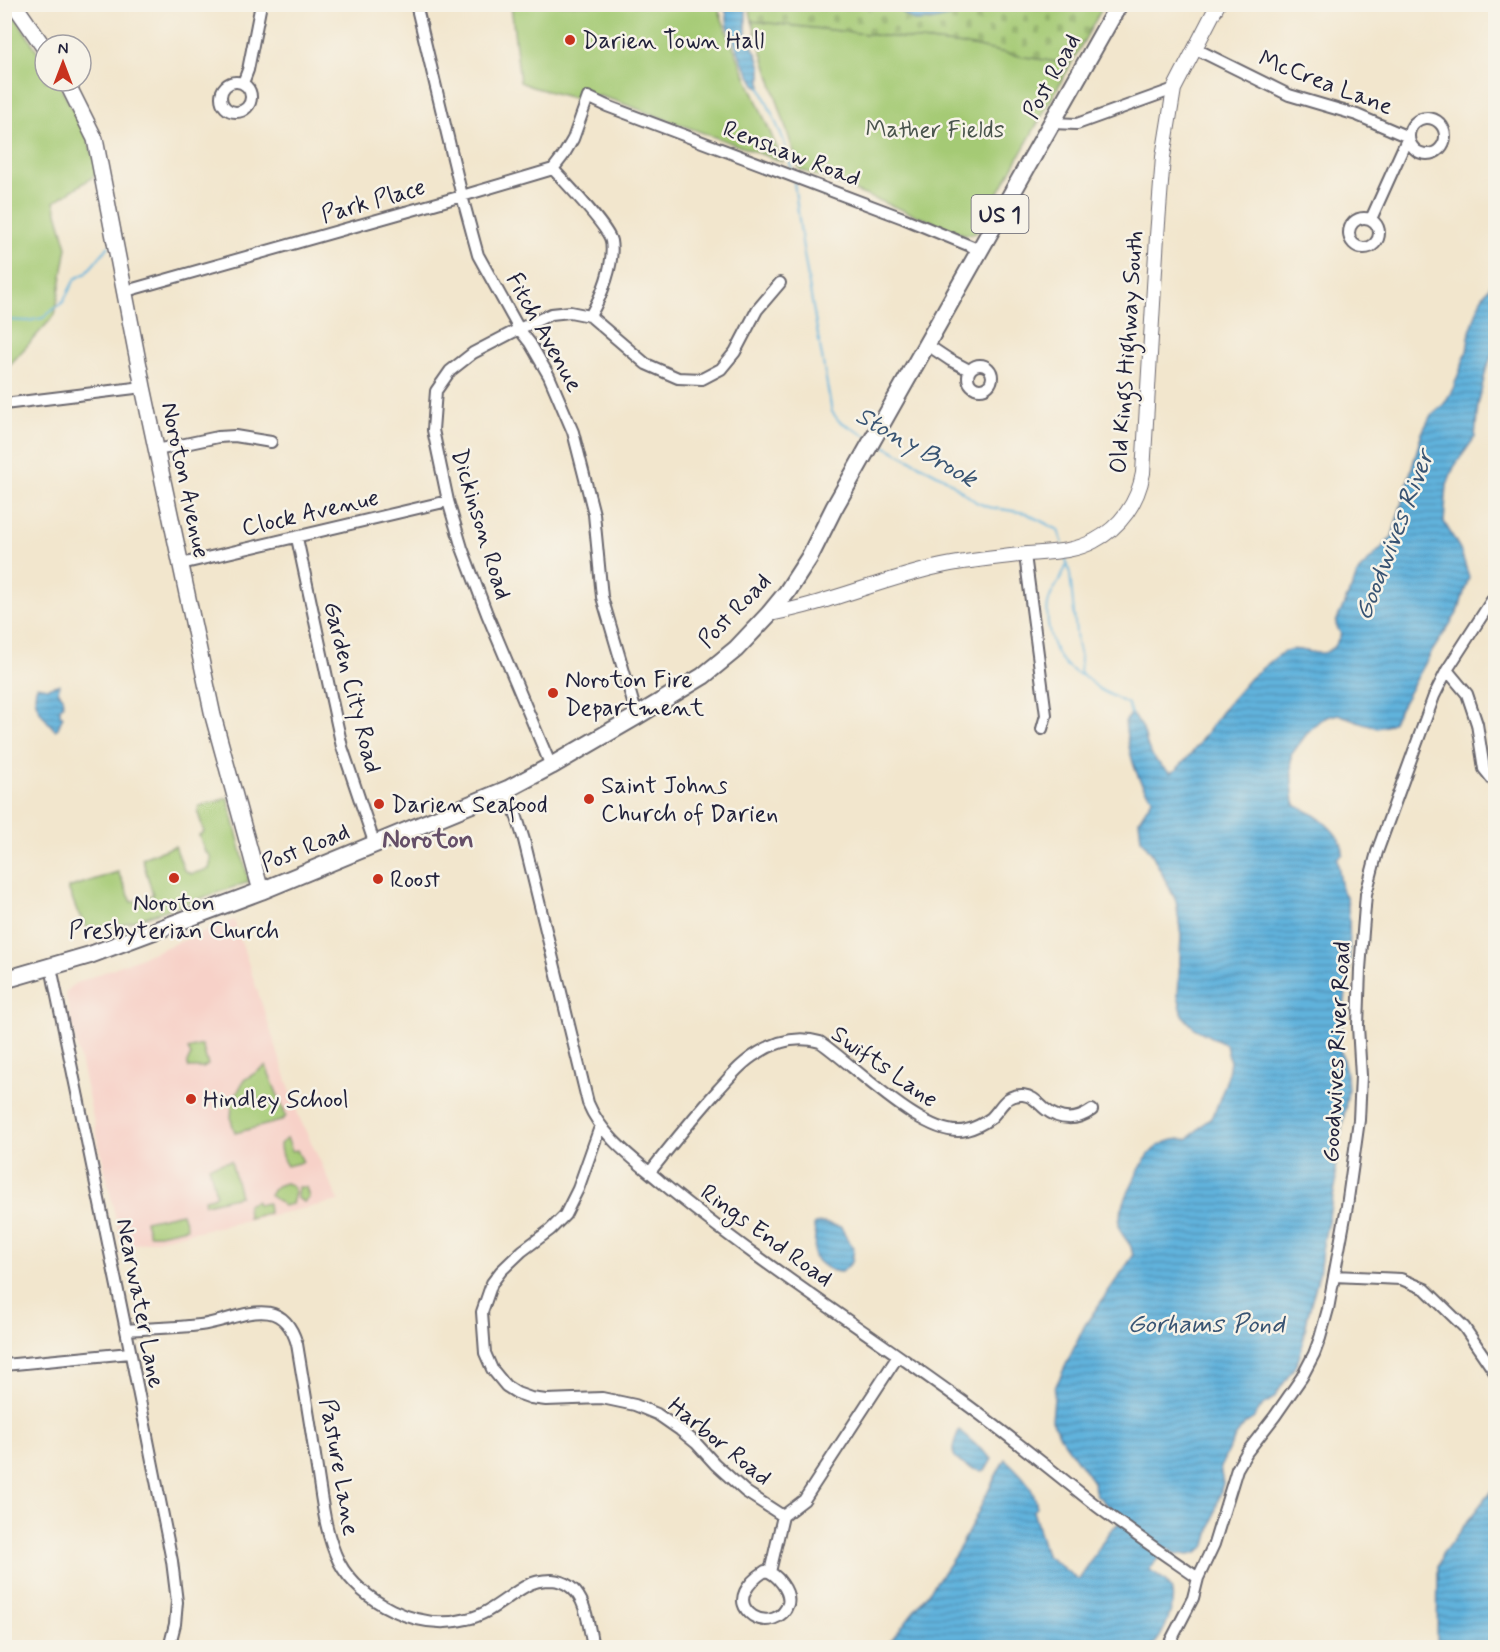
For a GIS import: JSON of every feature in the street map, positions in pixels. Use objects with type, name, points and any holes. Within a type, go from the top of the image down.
[{"type":"main road","points":[[14,4],[34,33]]},
{"type":"main road","name":"Post Road","points":[[4,980],[90,955],[261,891],[508,789],[703,676],[736,649],[787,592],[809,558],[834,507],[1119,4]]},
{"type":"main road","name":"Noroton Avenue","points":[[72,93],[95,140],[143,387],[213,716],[261,891]]},
{"type":"street","points":[[243,83],[248,70],[261,4]]},
{"type":"street","name":"Fitch Avenue","points":[[417,4],[478,255],[519,329],[549,376],[573,432],[594,514],[602,597],[637,716]]},
{"type":"street","name":"Old Kings Highway South","points":[[769,614],[798,609],[936,567],[971,560],[1063,551],[1093,542],[1129,512],[1141,484],[1145,452],[1163,157],[1174,89],[1218,4]]},
{"type":"street","name":"McCrea Lane","points":[[1196,49],[1289,95],[1357,115],[1408,137],[1371,219]]},
{"type":"street","points":[[1052,123],[1077,124],[1174,89]]},
{"type":"street","name":"Renshaw Road","points":[[553,169],[573,139],[588,97],[903,218],[980,250]]},
{"type":"street","points":[[553,169],[596,217],[611,239],[612,257],[600,299],[590,316],[646,364],[678,378],[702,379],[721,369],[735,352],[757,310],[780,283]]},
{"type":"street","name":"Park Place","points":[[126,291],[553,169]]},
{"type":"street","name":"Dickinson Road","points":[[551,765],[487,614],[462,548],[448,501],[433,430],[436,391],[450,371],[473,353],[519,329],[551,314],[570,312],[590,316]]},
{"type":"street","points":[[927,344],[969,370]]},
{"type":"street","points":[[4,404],[143,387]]},
{"type":"street","points":[[157,450],[218,436],[235,436],[271,442]]},
{"type":"street","name":"Clock Avenue","points":[[181,564],[448,501]]},
{"type":"street","name":"Garden City Road","points":[[297,538],[342,747],[375,845]]},
{"type":"street","points":[[1025,555],[1046,715],[1042,729]]},
{"type":"street","name":"Goodwives River Road","points":[[1167,1647],[1193,1598],[1198,1578],[1214,1544],[1237,1469],[1302,1377],[1314,1354],[1325,1319],[1347,1206],[1359,1120],[1361,1076],[1358,1006],[1366,894],[1377,852],[1426,714],[1447,670],[1496,594]]},
{"type":"street","points":[[1447,670],[1467,694],[1477,724],[1484,769],[1496,784]]},
{"type":"street","name":"Rings End Road","points":[[508,789],[524,840],[588,1103],[600,1127],[618,1145],[697,1211],[1014,1440],[1100,1508],[1198,1578]]},
{"type":"street","name":"Nearwater Lane","points":[[51,967],[175,1582],[177,1602],[175,1624],[169,1647]]},
{"type":"street","name":"Swifts Lane","points":[[650,1172],[702,1108],[744,1062],[771,1046],[794,1040],[820,1042],[904,1108],[929,1124],[945,1130],[957,1132],[974,1128],[989,1119],[1003,1101],[1013,1096],[1030,1097],[1053,1115],[1066,1118],[1076,1119],[1092,1110]]},
{"type":"street","name":"Harbor Road","points":[[600,1127],[578,1189],[565,1215],[550,1230],[522,1251],[492,1283],[482,1312],[485,1353],[492,1369],[506,1386],[531,1398],[546,1400],[602,1398],[635,1405],[657,1414],[696,1443],[714,1464],[746,1492],[783,1516]]},
{"type":"street","points":[[1334,1276],[1401,1279],[1425,1289],[1464,1327],[1496,1374]]},
{"type":"street","name":"Pasture Lane","points":[[126,1330],[202,1325],[247,1312],[274,1315],[283,1320],[294,1333],[297,1344],[326,1523],[339,1562],[363,1592],[402,1615],[428,1622],[466,1620],[496,1606],[528,1584],[555,1580],[573,1588],[582,1600],[593,1647]]},
{"type":"street","points":[[4,1365],[130,1353]]},
{"type":"street","name":"Harbor Road","points":[[770,1572],[783,1516],[804,1500],[898,1356]]},
{"type":"street","points":[[765,1571],[770,1572],[780,1580],[788,1596],[788,1602],[781,1615],[772,1620],[764,1620],[749,1613],[743,1598],[750,1582],[765,1571]]},
{"type":"shaded area","name":"Hindley School","points":[[234,920],[299,1117],[339,1201],[122,1247],[65,993],[74,984]]},
{"type":"green space","points":[[7,4],[33,44],[33,93],[64,93],[85,131],[99,173],[54,202],[67,247],[55,315],[5,370],[4,5]]},
{"type":"green space","points":[[511,5],[717,5],[783,162],[600,96],[577,99],[520,82]]},
{"type":"green space","points":[[749,5],[1104,5],[1071,64],[974,46],[752,21]]},
{"type":"green space","name":"Mather Fields","points":[[752,21],[974,46],[1071,64],[977,231],[972,234],[963,234],[799,169]]},
{"type":"green space","points":[[228,798],[249,882],[116,927],[88,929],[78,913],[68,888],[118,872],[132,902],[153,895],[142,858],[175,846],[184,870],[191,874],[209,869],[211,860],[209,854],[205,852],[199,835],[204,832],[198,813],[199,806]]},
{"type":"green space","points":[[202,1045],[208,1065],[203,1068],[189,1068],[187,1062],[191,1056],[188,1049]]},
{"type":"green space","points":[[266,1066],[286,1116],[281,1121],[235,1133],[231,1120],[232,1103],[244,1080]]},
{"type":"green space","points":[[287,1138],[292,1151],[297,1150],[303,1162],[287,1166],[280,1144]]},
{"type":"green space","points":[[231,1161],[240,1196],[205,1204],[204,1199],[216,1194],[209,1166]]},
{"type":"green space","points":[[286,1183],[291,1185],[295,1192],[292,1204],[284,1206],[270,1195],[274,1188]]},
{"type":"green space","points":[[298,1187],[306,1187],[309,1198],[304,1202],[297,1198]]},
{"type":"green space","points":[[256,1201],[257,1205],[268,1203],[269,1213],[248,1218],[247,1205]]},
{"type":"green space","points":[[182,1213],[187,1228],[149,1234],[145,1221]]},
{"type":"water","points":[[960,4],[961,6],[950,16],[935,20],[914,21],[902,12],[901,5]]},
{"type":"water","points":[[718,5],[746,5],[746,35],[761,67],[761,89],[755,84],[742,61],[728,26],[726,11]]},
{"type":"water","name":"Gorhams Pond","points":[[1495,278],[1495,347],[1486,370],[1478,405],[1475,437],[1454,467],[1447,485],[1444,522],[1460,549],[1469,577],[1458,612],[1431,653],[1392,723],[1377,728],[1338,714],[1327,717],[1319,721],[1308,732],[1291,755],[1294,803],[1327,825],[1342,846],[1343,854],[1337,858],[1342,890],[1347,898],[1350,963],[1339,1045],[1347,1076],[1348,1091],[1335,1170],[1336,1183],[1319,1274],[1297,1363],[1274,1398],[1262,1406],[1254,1418],[1245,1424],[1226,1455],[1220,1468],[1223,1483],[1206,1545],[1197,1553],[1189,1555],[1174,1553],[1167,1548],[1149,1569],[1162,1578],[1172,1591],[1169,1618],[1161,1635],[1151,1647],[885,1648],[953,1558],[1005,1459],[1021,1475],[1036,1500],[1037,1508],[1033,1511],[1046,1555],[1079,1580],[1109,1532],[1124,1518],[1096,1494],[1093,1482],[1060,1436],[1052,1420],[1055,1388],[1085,1325],[1133,1256],[1131,1247],[1119,1227],[1122,1208],[1138,1172],[1157,1147],[1172,1140],[1188,1139],[1214,1114],[1227,1079],[1230,1062],[1226,1045],[1194,1028],[1183,1016],[1178,996],[1181,936],[1176,901],[1152,854],[1141,839],[1139,820],[1153,798],[1146,791],[1137,773],[1130,753],[1125,722],[1131,714],[1136,719],[1142,728],[1152,755],[1170,773],[1176,770],[1192,753],[1225,707],[1250,678],[1280,654],[1289,650],[1321,653],[1335,645],[1341,634],[1336,625],[1337,620],[1359,571],[1392,537],[1422,433],[1431,415],[1444,404],[1453,389],[1467,351],[1470,332],[1481,299]]},
{"type":"water","points":[[60,684],[58,691],[63,697],[63,705],[60,708],[60,714],[63,716],[55,730],[39,710],[35,692],[37,686],[47,688]]},
{"type":"water","points":[[824,1223],[841,1227],[854,1248],[852,1262],[842,1272],[826,1268],[814,1257],[814,1226]]},
{"type":"water","points":[[959,1430],[992,1459],[985,1471],[970,1468],[956,1459],[953,1448]]},
{"type":"water","points":[[1495,1486],[1495,1647],[1437,1647],[1438,1567],[1442,1554]]},
{"type":"waterway","name":"Stony Brook","points":[[760,87],[784,141],[793,174]]},
{"type":"waterway","name":"Stony Brook","points":[[794,182],[810,291],[832,412],[839,421],[867,436]]},
{"type":"waterway","points":[[4,320],[28,321],[43,318],[63,302],[75,279],[86,273],[109,246]]},
{"type":"waterway","name":"Stony Brook","points":[[877,442],[946,479],[976,502],[988,507],[1026,513],[1058,530],[1063,544]]},
{"type":"waterway","name":"Stony Brook","points":[[1065,556],[1070,574],[1077,643],[1081,660],[1080,671],[1099,689],[1128,704],[1132,717]]},
{"type":"waterway","points":[[1066,566],[1049,600],[1048,624],[1052,642],[1059,657],[1070,669],[1083,676]]},
{"type":"place","name":"Darien Town Hall","points":[[570,40]]},
{"type":"place","name":"Noroton Fire Department","points":[[553,693]]},
{"type":"place","name":"Saint Johns Church of Darien","points":[[589,799]]},
{"type":"place","name":"Darien Seafood","points":[[379,804]]},
{"type":"place","name":"Noroton Presbyterian Church","points":[[174,878]]},
{"type":"place","name":"Roost","points":[[378,879]]},
{"type":"place","name":"Hindley School","points":[[191,1099]]},
{"type":"district","name":"Noroton","points":[[428,838]]},
{"type":"water label","name":"Goodwives River","points":[[1393,535]]}]
